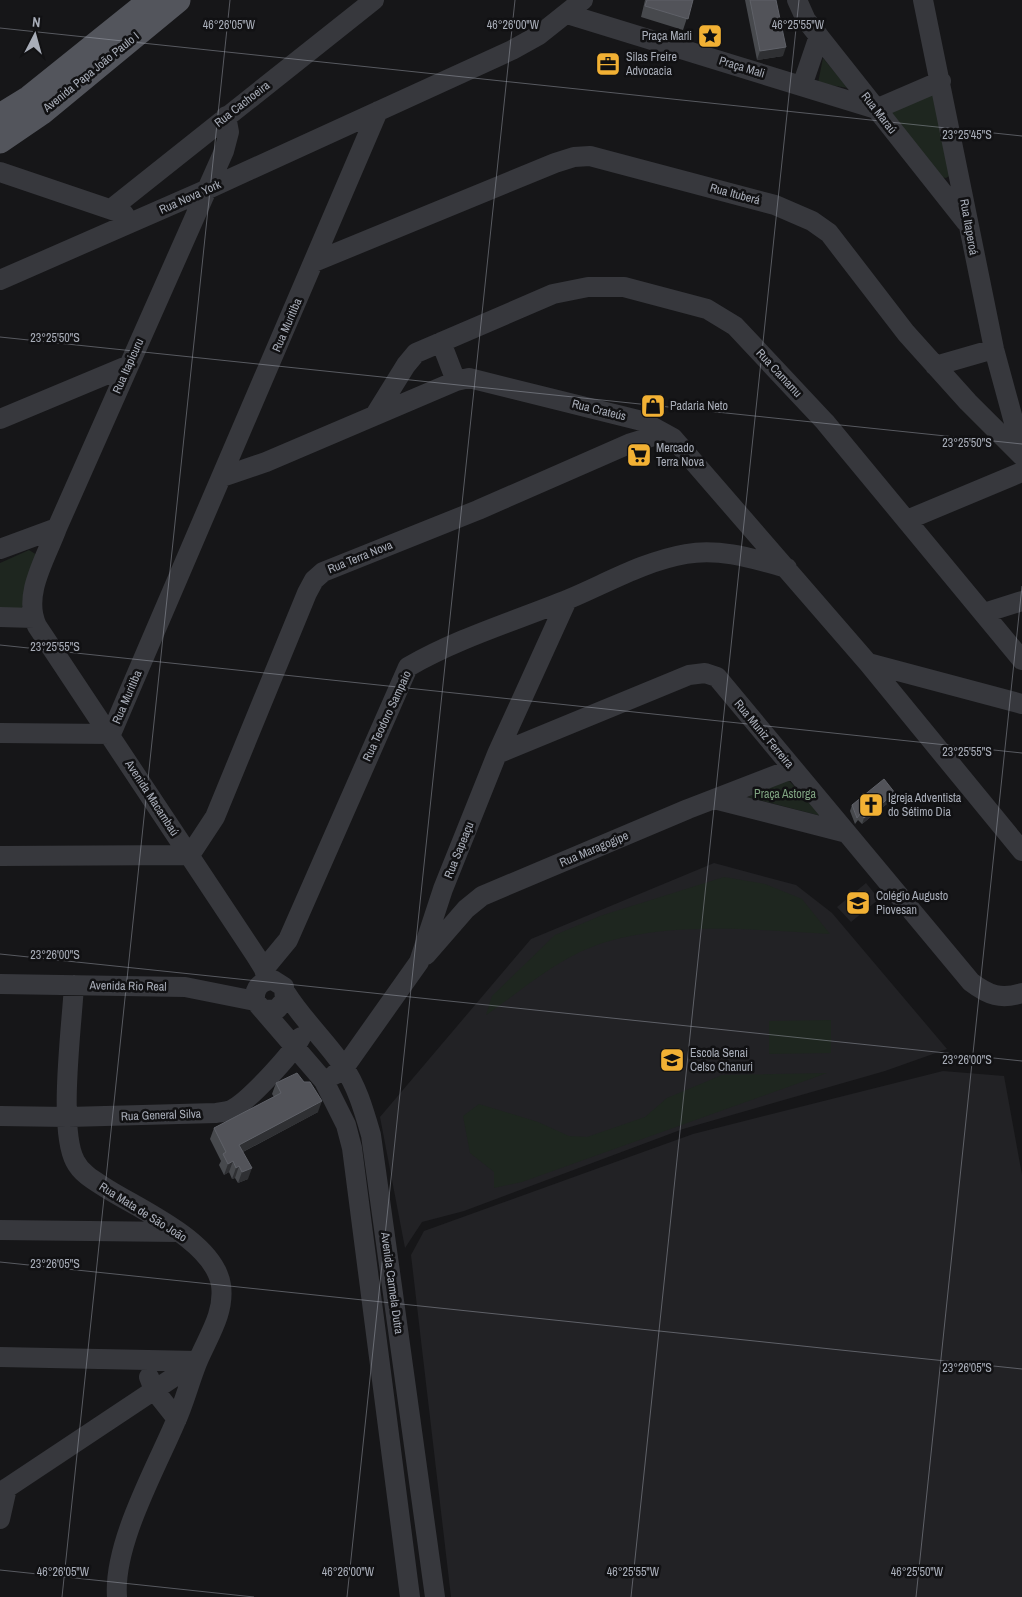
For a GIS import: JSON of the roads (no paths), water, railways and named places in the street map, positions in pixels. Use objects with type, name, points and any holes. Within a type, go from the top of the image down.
[{"type":"main road","name":"Avenida Papa João Paulo I","points":[[0,116],[36,92],[151,0]]},
{"type":"main road","name":"Avenida Papa João Paulo I","points":[[0,141],[41,113],[178,0]]},
{"type":"street","name":"Rua Cachoeira","points":[[105,207],[226,116],[374,0]]},
{"type":"street","points":[[378,111],[512,50],[539,35],[563,7],[583,0]]},
{"type":"street","name":"Rua Maraú","points":[[797,0],[806,20],[966,222]]},
{"type":"street","name":"Rua Itaperoá","points":[[923,0],[941,81],[966,222],[994,349],[1022,452]]},
{"type":"street","name":"Praça Mali","points":[[563,7],[876,109]]},
{"type":"street","points":[[802,86],[819,36]]},
{"type":"street","points":[[876,109],[941,81]]},
{"type":"street","name":"Rua Nova York","points":[[0,280],[208,189],[378,111]]},
{"type":"street","name":"Rua Muritiba","points":[[111,734],[378,111]]},
{"type":"street","name":"Rua Itapicuru","points":[[34,618],[32,604],[34,590],[57,528],[127,366],[208,189],[229,132],[226,116]]},
{"type":"street","points":[[335,131],[352,135],[364,145]]},
{"type":"street","name":"Rua Ituberá","points":[[314,262],[555,163],[574,157],[590,156],[775,204],[812,221],[829,233],[906,333],[935,366],[1022,456]]},
{"type":"street","points":[[0,172],[105,207],[137,220]]},
{"type":"street","points":[[105,207],[108,232]]},
{"type":"street","points":[[328,229],[359,244]]},
{"type":"street","name":"Rua Camamu","points":[[375,414],[406,365],[416,353],[553,294],[588,287],[624,287],[707,309],[735,326],[826,422],[1022,660]]},
{"type":"street","points":[[441,342],[456,381]]},
{"type":"street","points":[[935,366],[994,349]]},
{"type":"street","points":[[0,419],[127,366]]},
{"type":"street","name":"Rua Crateús","points":[[222,477],[261,464],[375,414],[456,381],[468,378],[481,379],[642,421],[673,438],[868,663],[1022,851]]},
{"type":"street","points":[[630,443],[642,421]]},
{"type":"street","name":"Rua Terra Nova","points":[[190,855],[215,817],[314,580],[323,572],[478,510],[630,443],[664,433]]},
{"type":"street","points":[[907,520],[1022,472]]},
{"type":"street","points":[[0,549],[57,528]]},
{"type":"street","points":[[735,554],[750,545],[759,536]]},
{"type":"street","name":"Rua Teodoro Sampaio","points":[[265,975],[288,940],[408,667],[524,614],[566,600],[655,562],[687,554],[715,552],[735,554],[787,568]]},
{"type":"street","name":"Rua Sapeaçu","points":[[324,1081],[344,1068],[419,962],[443,889],[497,754],[566,600]]},
{"type":"street","points":[[984,613],[1022,601]]},
{"type":"street","points":[[0,617],[34,618]]},
{"type":"street","name":"Avenida Macambaú","points":[[34,618],[190,855],[265,975]]},
{"type":"street","points":[[868,663],[1022,704]]},
{"type":"street","name":"Rua Muniz Ferreira","points":[[497,754],[689,675],[705,672],[716,677],[971,982],[986,994],[998,997],[1018,994]]},
{"type":"street","points":[[901,704],[900,684],[904,673]]},
{"type":"street","points":[[0,733],[111,734]]},
{"type":"street","name":"Rua Maragogipe","points":[[419,962],[473,902],[714,799],[792,769]]},
{"type":"street","points":[[714,799],[847,833]]},
{"type":"street","points":[[0,856],[190,855]]},
{"type":"street","points":[[443,889],[473,902]]},
{"type":"street","points":[[265,975],[279,983],[286,994],[285,1000],[277,1010],[260,1005],[256,988],[265,975]]},
{"type":"street","name":"Avenida Rio Real","points":[[0,984],[184,987],[260,1005]]},
{"type":"street","name":"Rua Mata de São João","points":[[74,985],[68,1117],[69,1143],[75,1162],[88,1178],[179,1232],[216,1267],[221,1286],[220,1308],[213,1331],[198,1361],[177,1419],[126,1536],[118,1563],[117,1597]]},
{"type":"street","name":"Avenida Carmela Dutra","points":[[286,994],[306,1023],[344,1068],[354,1083],[371,1134],[436,1597]]},
{"type":"street","name":"Avenida Carmela Dutra","points":[[260,1005],[324,1081],[346,1125],[352,1148],[410,1597]]},
{"type":"street","points":[[295,1048],[306,1023]]},
{"type":"street","name":"Rua General Silva","points":[[0,1116],[68,1117],[216,1113],[230,1110],[241,1104],[295,1048]]},
{"type":"street","points":[[0,1230],[179,1232]]},
{"type":"street","points":[[0,1357],[198,1361]]},
{"type":"street","points":[[142,1361],[154,1390],[177,1419]]},
{"type":"street","points":[[0,1519],[4,1488],[198,1361]]},
{"type":"place","name":"Praça Marli","points":[[710,36]]},
{"type":"place","name":"Silas Freire Advocacia","points":[[608,64]]},
{"type":"place","name":"Padaria Neto","points":[[653,406]]},
{"type":"place","name":"Mercado Terra Nova","points":[[639,455]]},
{"type":"place","name":"Igreja Adventista do Sétimo Dia","points":[[871,805]]},
{"type":"place","name":"Colégio Augusto Piovesan","points":[[858,903]]},
{"type":"place","name":"Escola Senai Celso Chanuri","points":[[672,1060]]},
{"type":"park label","name":"Praça Astorga","points":[[785,794]]}]
